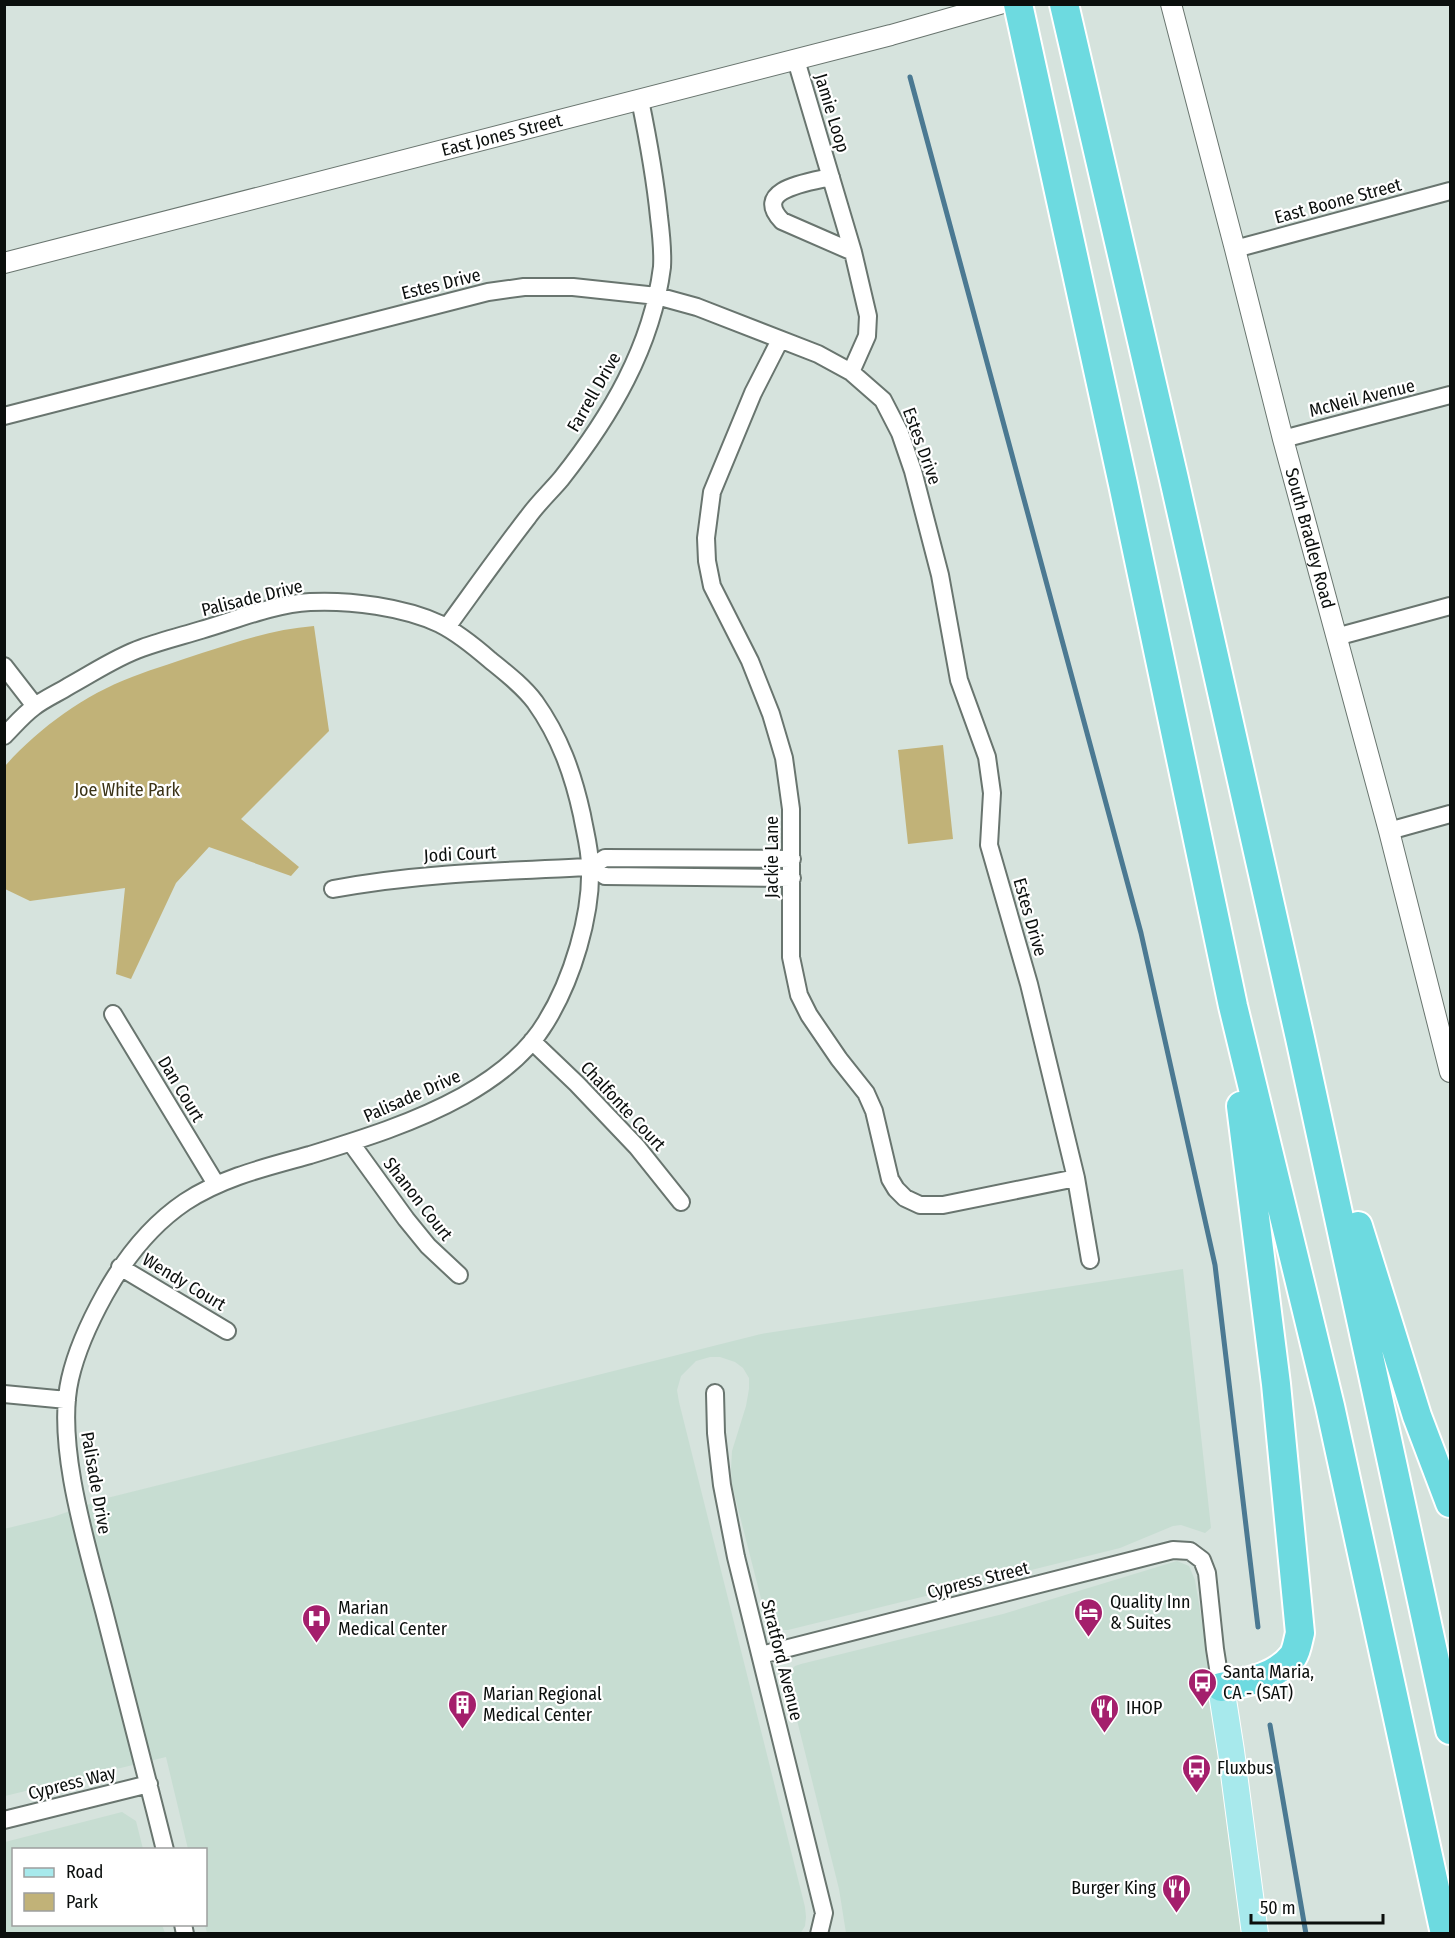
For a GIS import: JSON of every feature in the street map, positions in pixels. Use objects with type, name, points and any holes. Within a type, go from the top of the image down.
[{"type":"highway","points":[[1018,4],[1123,484],[1233,1006],[1330,1406],[1445,1934]]},
{"type":"highway","points":[[1064,4],[1177,491],[1300,1038],[1450,1730]]},
{"type":"highway","points":[[1221,1687],[1245,1683],[1272,1674],[1294,1654],[1300,1633],[1276,1384],[1241,1103],[1233,1006]]},
{"type":"highway","points":[[1300,1038],[1417,1416],[1450,1503]]},
{"type":"main road","points":[[1221,1687],[1255,1934]]},
{"type":"street","name":"East Jones Street","points":[[4,262],[796,60],[1000,4]]},
{"type":"street","name":"South Bradley Road","points":[[1171,4],[1283,439],[1389,831],[1450,1072]]},
{"type":"street","name":"Jamie Loop","points":[[796,60],[831,177],[868,316],[867,336],[851,372]]},
{"type":"street","name":"Farrell Drive","points":[[447,627],[530,515],[590,440],[618,397],[639,352],[657,296],[662,265],[654,172],[640,100]]},
{"type":"street","name":"Jamie Loop","points":[[831,177],[786,188],[777,195],[773,203],[775,214],[782,221],[852,252]]},
{"type":"street","name":"East Boone Street","points":[[1235,249],[1450,191]]},
{"type":"street","name":"Estes Drive","points":[[4,416],[488,292],[524,287],[573,287],[657,296],[697,307],[780,339],[818,354],[851,372],[883,400],[900,433],[913,471],[940,575],[959,680],[987,758],[992,793],[989,845],[1029,984],[1076,1178],[1090,1260]]},
{"type":"street","name":"Jackie Lane","points":[[780,339],[753,393],[712,492],[706,538],[707,561],[712,586],[750,662],[771,714],[784,758],[791,809],[791,957],[799,995],[809,1015],[839,1059],[866,1093],[874,1111],[890,1179],[905,1198],[920,1205],[943,1205],[1076,1178]]},
{"type":"street","name":"McNeil Avenue","points":[[1283,439],[1450,395]]},
{"type":"street","name":"Palisade Drive","points":[[4,736],[35,706],[116,659],[141,648],[290,604],[337,602],[388,608],[447,627],[490,659],[534,700],[562,748],[575,783],[591,867],[587,912],[581,938],[553,1011],[543,1028],[505,1068],[477,1088],[442,1108],[405,1124],[351,1143],[238,1176],[216,1184],[188,1200],[136,1246],[120,1267],[86,1328],[70,1379],[67,1400],[67,1439],[84,1536],[165,1848]]},
{"type":"street","points":[[1336,637],[1450,606]]},
{"type":"street","points":[[4,666],[35,706]]},
{"type":"street","points":[[1389,831],[1450,814]]},
{"type":"street","name":"Jodi Court","points":[[333,889],[379,880],[443,874],[591,867],[605,858],[792,859]]},
{"type":"street","name":"Jodi Court","points":[[591,867],[605,876],[792,878]]},
{"type":"street","name":"Dan Court","points":[[113,1014],[216,1184]]},
{"type":"street","name":"Chalfonte Court","points":[[532,1041],[637,1147],[681,1202]]},
{"type":"street","name":"Shanon Court","points":[[351,1143],[405,1219],[428,1246],[459,1275]]},
{"type":"street","name":"Wendy Court","points":[[120,1267],[227,1331]]},
{"type":"street","name":"Stratford Avenue","points":[[715,1393],[716,1432],[722,1485],[736,1557],[824,1913],[819,1933]]},
{"type":"street","points":[[4,1394],[67,1400]]},
{"type":"street","name":"Cypress Street","points":[[761,1655],[1173,1550],[1190,1551],[1202,1560],[1207,1573],[1221,1687]]},
{"type":"street","name":"Cypress Way","points":[[4,1820],[149,1784]]},
{"type":"shaded area","points":[[1183,1269],[1211,1528],[1205,1533],[1181,1525],[1173,1526],[1120,1548],[788,1630],[778,1630],[767,1622],[732,1485],[732,1451],[746,1406],[749,1378],[743,1368],[735,1362],[720,1357],[696,1361],[681,1376],[677,1390],[679,1402],[805,1907],[805,1926],[800,1934],[207,1933],[207,1848],[188,1848],[166,1757],[5,1796],[4,1529],[53,1517],[107,1498],[761,1334]]},
{"type":"shaded area","points":[[1177,1561],[1189,1566],[1195,1580],[1251,1933],[846,1933],[839,1889],[787,1680],[790,1671],[801,1664],[1003,1614]]},
{"type":"shaded area","points":[[122,1812],[136,1821],[143,1848],[12,1848],[12,1926],[162,1926],[165,1933],[5,1933],[5,1842]]},
{"type":"green space","name":"Joe White Park","points":[[314,626],[329,731],[241,819],[299,867],[291,876],[209,847],[176,883],[131,979],[116,974],[125,888],[30,901],[5,889],[5,766],[47,726],[97,693],[132,677],[243,640]]},
{"type":"green space","points":[[943,745],[953,839],[908,844],[898,750]]},
{"type":"waterway","points":[[910,77],[1141,933],[1215,1265],[1258,1627]]},
{"type":"waterway","points":[[1270,1725],[1306,1934]]},
{"type":"place","name":"Quality Inn & Suites","points":[[1089,1638]]},
{"type":"place","name":"Marian Medical Center","points":[[317,1644]]},
{"type":"place","name":"Santa Maria, CA - (SAT)","points":[[1202,1708]]},
{"type":"place","name":"Marian Regional Medical Center","points":[[462,1730]]},
{"type":"place","name":"IHOP","points":[[1105,1734]]},
{"type":"place","name":"Fluxbus","points":[[1196,1794]]},
{"type":"place","name":"Burger King","points":[[1177,1914]]}]
